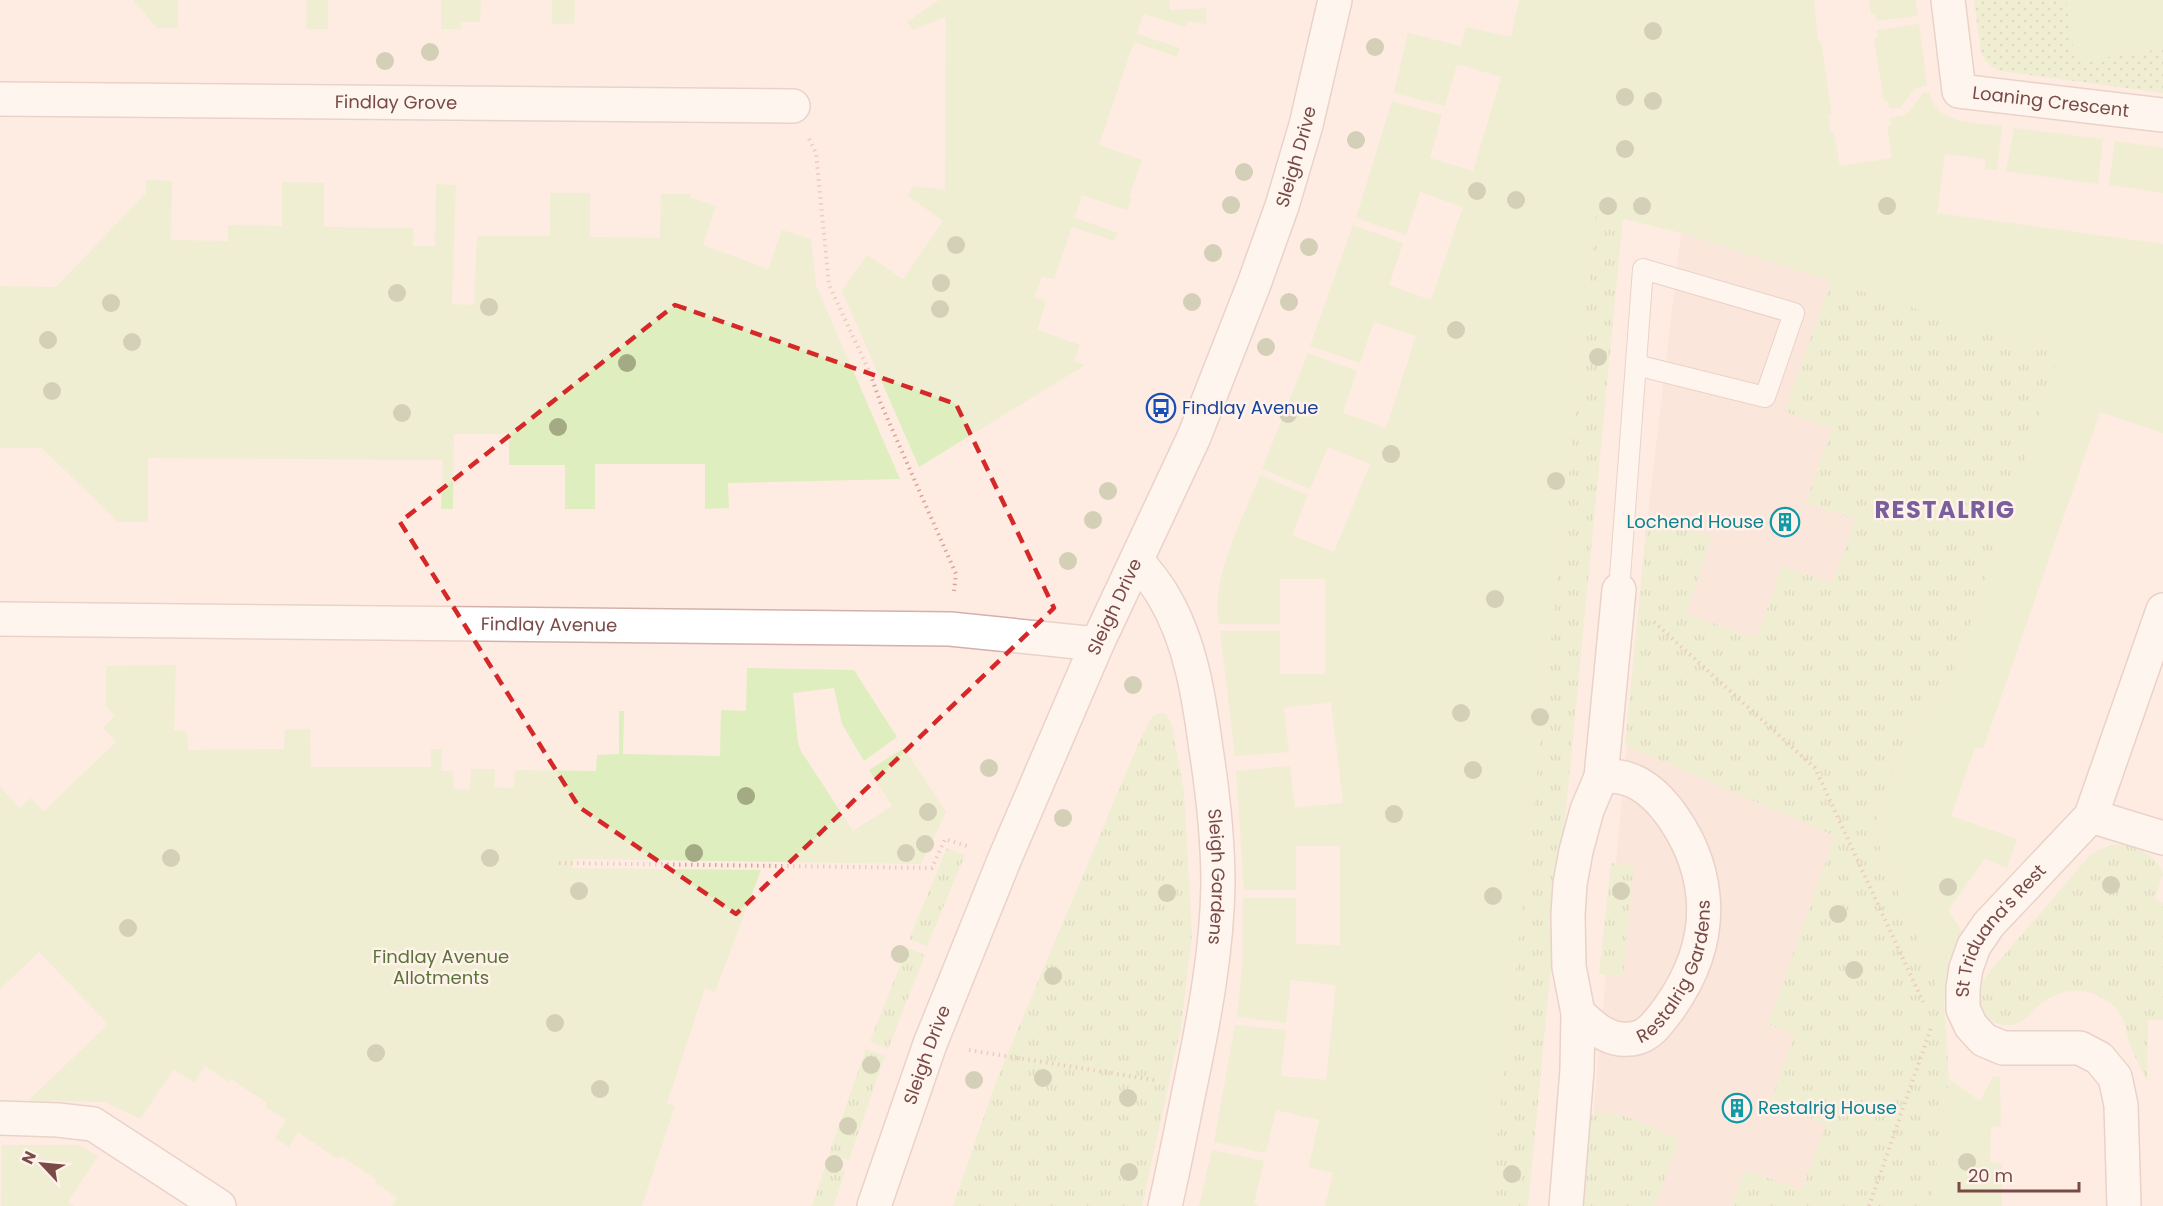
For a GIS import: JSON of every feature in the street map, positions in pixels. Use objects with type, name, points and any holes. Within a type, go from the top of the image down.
[{"type":"street","name":"Sleigh Drive","points":[[874,1206],[930,1044],[1005,858],[1097,644],[1194,437],[1258,273],[1282,206],[1306,125],[1335,0]]},
{"type":"street","name":"Loaning Crescent","points":[[1948,0],[1959,91],[2163,115]]},
{"type":"street","name":"Findlay Grove","points":[[0,99],[793,106]]},
{"type":"street","name":"Sleigh Gardens","points":[[1137,560],[1164,596],[1183,637],[1201,710],[1214,798],[1218,885],[1215,935],[1202,1026],[1165,1206]]},
{"type":"street","points":[[1566,1206],[1577,1070],[1578,1012],[1569,967],[1570,884],[1587,810],[1601,777],[1619,590]]},
{"type":"street","name":"St Triduana's Rest","points":[[2124,1206],[2121,1105],[2115,1077],[2099,1058],[2080,1048],[2003,1048],[1984,1040],[1971,1026],[1963,1008],[1963,988],[1966,968],[1974,946],[1989,924],[2091,816],[2163,609]]},
{"type":"street","name":"Findlay Avenue","points":[[0,619],[950,629],[1097,644]]},
{"type":"street","name":"Restalrig Gardens","points":[[1578,1012],[1601,1032],[1620,1039],[1633,1039],[1655,1029],[1689,978],[1702,933],[1704,911],[1701,880],[1695,858],[1683,831],[1664,805],[1640,784],[1631,779],[1601,777]]},
{"type":"street","points":[[2091,816],[2163,838]]},
{"type":"street","points":[[0,1118],[93,1124],[219,1206]]},
{"type":"lane","points":[[1619,590],[1643,269],[1794,313],[1765,397],[1636,365]]},
{"type":"path","points":[[793,106],[816,153],[829,285],[870,373],[880,404],[956,574],[950,629]]},
{"type":"path","points":[[1619,590],[1815,768],[1928,1012]]},
{"type":"path","points":[[559,863],[932,868],[945,839],[1005,858]]},
{"type":"path","points":[[1869,1206],[1933,1023]]},
{"type":"path","points":[[930,1044],[1190,1086]]},
{"type":"highlighted area","points":[[675,305],[956,404],[1054,608],[736,914],[579,807],[400,522]]},
{"type":"shaded area","points":[[1681,233],[2060,355],[1949,687],[1873,830],[1944,1003],[1928,1206],[1585,1206],[1646,531]]},
{"type":"green space","points":[[133,0],[178,0],[178,28],[157,28]]},
{"type":"green space","points":[[307,0],[328,0],[328,29],[306,29]]},
{"type":"green space","points":[[441,0],[481,0],[480,22],[461,22],[461,29],[441,29]]},
{"type":"green space","points":[[552,0],[575,0],[574,24],[552,24]]},
{"type":"green space","points":[[939,0],[1169,0],[1170,10],[1206,8],[1206,24],[1188,21],[1186,27],[1143,14],[1137,34],[1180,48],[1177,57],[1134,42],[1099,145],[1142,160],[1129,197],[1132,198],[1127,210],[1082,195],[1075,218],[1118,233],[1114,241],[1072,227],[1054,279],[1042,276],[1034,297],[1046,302],[1037,330],[1080,345],[1074,361],[1085,365],[919,467],[842,291],[867,255],[903,279],[943,221],[908,196],[913,186],[945,190],[946,17],[913,30],[907,22]]},
{"type":"green space","points":[[1519,0],[1814,0],[1818,41],[1821,41],[1832,115],[1828,115],[1840,166],[1892,158],[1887,126],[1891,125],[1890,118],[1906,115],[1923,93],[1929,92],[1939,111],[1948,116],[1968,122],[2002,126],[1997,170],[1985,169],[1985,159],[1945,154],[1937,213],[2163,244],[2163,433],[2100,412],[1983,749],[1975,747],[1951,816],[2017,839],[2007,868],[1985,859],[1948,910],[1964,934],[1949,959],[1944,1003],[1873,830],[1912,717],[1949,687],[2059,355],[1681,233],[1596,212],[1489,1206],[1325,1206],[1333,1173],[1309,1167],[1319,1120],[1276,1110],[1266,1153],[1214,1142],[1235,1025],[1286,1030],[1281,1076],[1326,1080],[1336,985],[1291,980],[1286,1023],[1237,1017],[1243,958],[1243,898],[1296,898],[1296,944],[1340,945],[1340,846],[1296,846],[1296,890],[1244,890],[1236,771],[1290,766],[1295,808],[1343,803],[1331,702],[1284,708],[1289,752],[1235,756],[1220,631],[1280,631],[1280,674],[1325,674],[1325,579],[1280,579],[1280,624],[1219,624],[1217,606],[1219,588],[1237,529],[1260,475],[1308,495],[1292,535],[1334,552],[1370,464],[1328,447],[1310,489],[1262,469],[1308,353],[1357,371],[1343,413],[1386,428],[1416,336],[1374,322],[1360,363],[1310,346],[1353,225],[1403,243],[1389,285],[1431,300],[1463,207],[1420,192],[1406,235],[1356,218],[1392,101],[1442,115],[1430,158],[1473,171],[1501,77],[1457,64],[1445,106],[1394,93],[1408,33],[1461,46],[1466,27],[1511,37]]},
{"type":"green space","points":[[1869,0],[1915,0],[1918,16],[1876,21],[1875,14],[1871,14]]},
{"type":"green space","points":[[1974,0],[2163,0],[2163,93],[2001,71],[1987,62],[1981,53]]},
{"type":"green space","points":[[2066,0],[2163,0],[2163,49],[2075,62]]},
{"type":"green space","points":[[1919,24],[1927,85],[1915,89],[1900,108],[1889,108],[1888,101],[1884,101],[1874,38],[1878,37],[1877,30]]},
{"type":"green space","points":[[2014,128],[2103,139],[2098,184],[2006,171]]},
{"type":"green space","points":[[2115,141],[2163,148],[2163,193],[2109,185]]},
{"type":"green space","points":[[146,180],[172,181],[171,240],[228,241],[228,225],[282,226],[282,182],[324,183],[324,227],[413,228],[413,246],[435,246],[436,184],[456,185],[452,304],[474,305],[477,236],[550,236],[550,193],[590,193],[590,237],[660,238],[661,194],[691,194],[690,197],[716,206],[703,245],[768,269],[782,230],[811,239],[816,285],[900,479],[728,483],[729,508],[705,509],[705,464],[595,464],[595,509],[565,509],[565,465],[509,465],[509,434],[454,434],[453,509],[441,509],[443,460],[148,458],[148,522],[118,522],[42,448],[0,448],[0,286],[56,287],[146,193]]},
{"type":"green space","points":[[1596,211],[1623,217],[1528,1206],[1489,1206],[1528,859]]},
{"type":"green space","points":[[1831,280],[2060,355],[1949,687],[1912,717],[1873,830],[1944,1003],[1949,1079],[1931,1206],[1732,1206],[1745,1170],[1802,1190],[1826,1124],[1770,1104],[1795,1034],[1768,1024],[1835,836],[1625,745],[1646,531],[1652,524],[1669,523],[1712,537],[1686,614],[1757,638],[1782,566],[1833,583],[1855,519],[1806,503],[1832,428],[1785,412]]},
{"type":"green space","name":"Findlay Avenue Allotments","points":[[176,665],[174,730],[187,731],[188,750],[284,749],[285,730],[310,729],[311,767],[431,767],[431,749],[442,749],[441,771],[453,771],[454,789],[470,790],[471,769],[495,769],[494,787],[514,788],[515,770],[596,771],[597,755],[619,754],[619,711],[624,711],[623,754],[720,756],[721,710],[746,711],[747,668],[854,670],[897,737],[864,761],[842,724],[834,688],[793,693],[798,743],[801,751],[853,831],[892,806],[869,770],[904,748],[946,812],[921,864],[574,859],[571,868],[761,870],[715,992],[705,988],[667,1103],[675,1106],[642,1206],[392,1206],[397,1198],[375,1182],[376,1179],[341,1156],[338,1159],[298,1132],[289,1147],[275,1138],[286,1120],[266,1107],[267,1103],[231,1079],[229,1082],[205,1066],[194,1083],[174,1069],[140,1119],[105,1102],[28,1101],[108,1024],[39,952],[0,989],[0,787],[20,808],[31,798],[44,811],[116,742],[103,728],[115,715],[106,706],[106,666]]},
{"type":"green space","points":[[1160,713],[1166,714],[1172,725],[1184,791],[1192,934],[1181,1027],[1142,1206],[953,1206],[997,1079],[1142,735],[1153,716]]},
{"type":"green space","points":[[2122,844],[2147,853],[2160,867],[2163,874],[2155,899],[2163,903],[2163,1020],[2148,1020],[2147,1082],[2130,1045],[2120,1014],[2111,1004],[2096,995],[2078,991],[2061,993],[2044,1001],[2022,1021],[2011,1025],[1991,1021],[1981,1011],[1977,998],[1978,991],[1987,975],[2091,854],[2110,845]]},
{"type":"green space","points":[[947,848],[965,855],[927,946],[909,939]]},
{"type":"green space","points":[[1611,863],[1634,866],[1623,976],[1599,974]]},
{"type":"green space","points":[[907,948],[925,955],[888,1049],[870,1041]]},
{"type":"green space","points":[[866,1049],[885,1056],[849,1160],[829,1154]]},
{"type":"green space","points":[[2000,1076],[2001,1126],[1991,1127],[1990,1162],[2002,1163],[2002,1206],[1931,1206],[1949,1079],[1980,1101],[1993,1077]]},
{"type":"green space","points":[[1598,1112],[1629,1118],[1679,1139],[1655,1206],[1575,1206],[1589,1118]]},
{"type":"green space","points":[[2,1145],[79,1145],[98,1156],[68,1202],[74,1206],[1,1206]]},
{"type":"green space","points":[[1212,1150],[1264,1161],[1254,1204],[1259,1206],[1199,1206]]},
{"type":"green space","points":[[826,1164],[845,1171],[834,1206],[812,1206]]},
{"type":"place","name":"Findlay Avenue","points":[[1161,408]]},
{"type":"place","name":"Lochend House","points":[[1785,522]]},
{"type":"place","name":"Restalrig House","points":[[1737,1108]]},
{"type":"district","name":"RESTALRIG","points":[[1945,510]]}]
